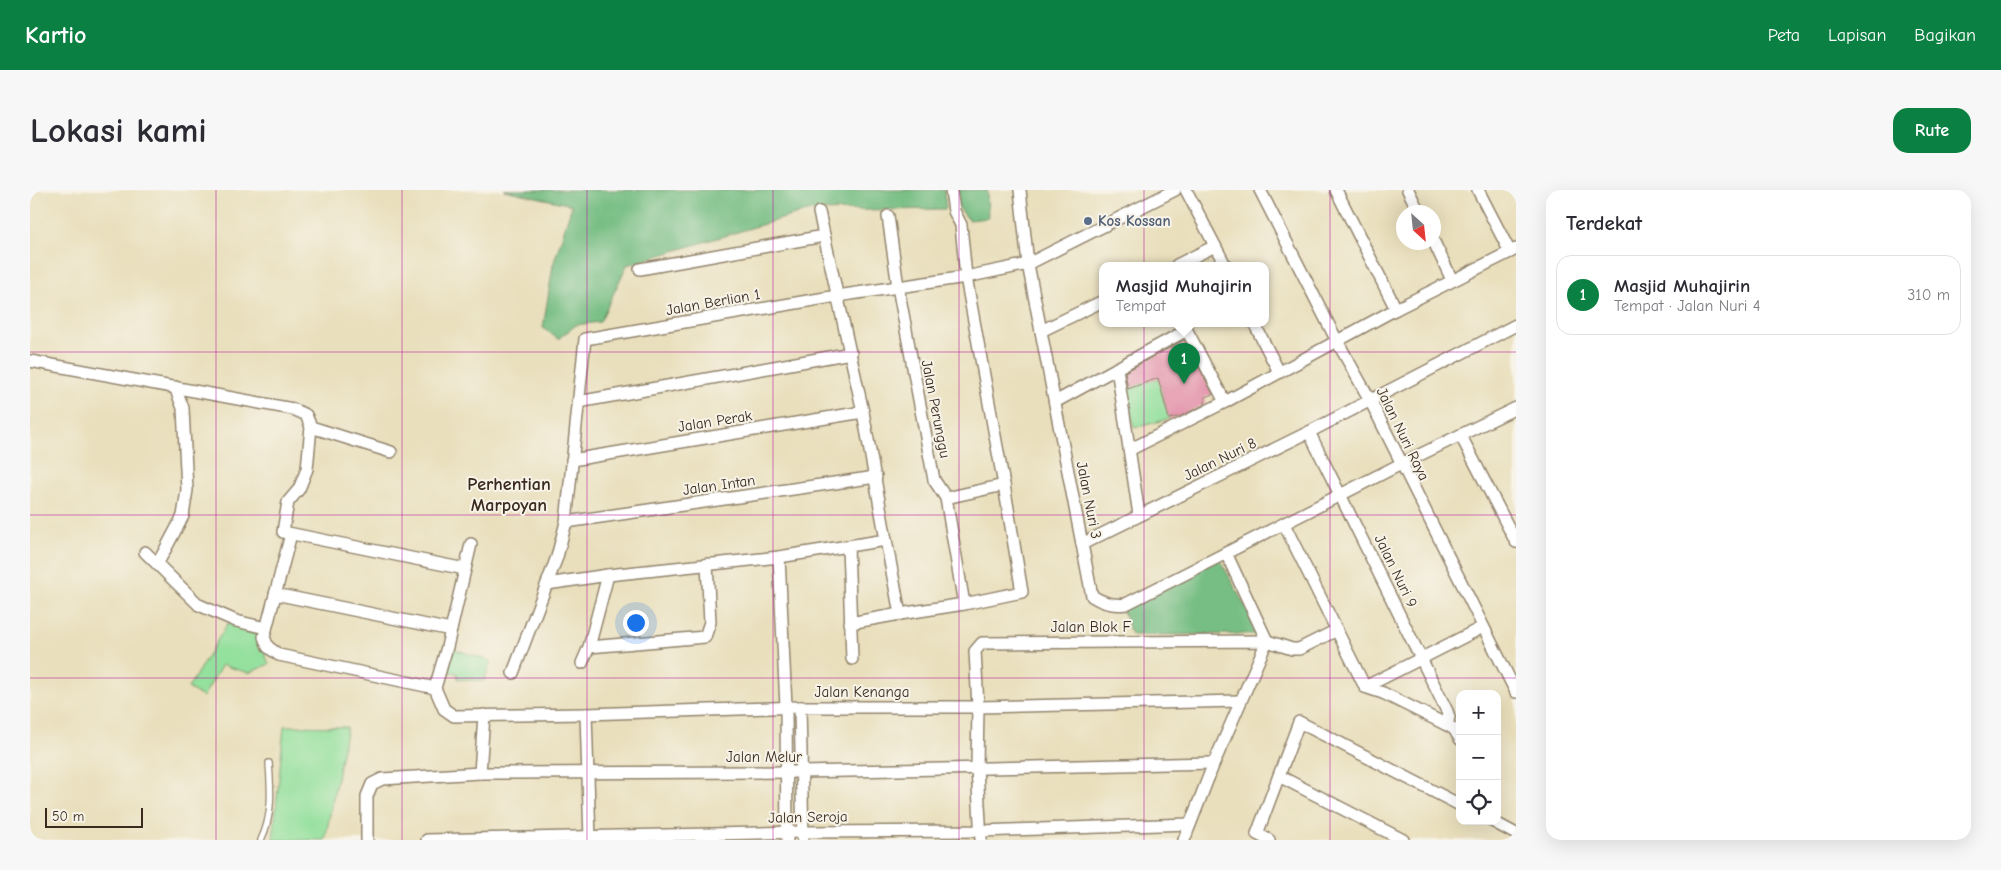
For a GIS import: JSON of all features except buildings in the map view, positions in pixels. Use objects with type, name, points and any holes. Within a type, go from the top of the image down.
[{"type":"street","points":[[850,623],[964,604],[1022,592],[966,277],[961,224],[954,211],[951,190]]},
{"type":"street","name":"Jalan Nuri 3","points":[[1020,190],[1028,264],[1092,596],[1100,601],[1118,606],[1126,604],[1226,553]]},
{"type":"street","name":"Jalan Berlian 1","points":[[513,673],[557,557],[566,522],[585,339],[837,296],[966,277],[1028,264],[1175,190]]},
{"type":"street","points":[[1186,190],[1223,262]]},
{"type":"street","name":"Jalan Nuri Raya","points":[[1260,190],[1337,341],[1370,400],[1516,692]]},
{"type":"street","points":[[1336,190],[1396,308]]},
{"type":"street","points":[[1408,190],[1416,205]]},
{"type":"street","points":[[1129,450],[1225,402],[1396,308],[1513,251],[1478,190]]},
{"type":"street","points":[[819,212],[863,412],[900,614]]},
{"type":"street","name":"Jalan Perunggu","points":[[888,216],[898,287],[934,480],[946,498],[964,604]]},
{"type":"street","points":[[640,269],[824,236]]},
{"type":"street","points":[[1183,262],[1215,246]]},
{"type":"street","points":[[1438,250],[1452,280]]},
{"type":"street","points":[[1041,331],[1099,303]]},
{"type":"street","name":"Jalan Nuri 8","points":[[1082,544],[1310,432],[1516,325]]},
{"type":"street","points":[[1055,402],[1117,368],[1185,327],[1225,402]]},
{"type":"street","points":[[1256,327],[1279,372]]},
{"type":"street","points":[[578,402],[851,353]]},
{"type":"street","points":[[30,361],[292,408],[306,415],[311,427],[307,468],[299,489],[288,502],[282,532],[465,569]]},
{"type":"street","points":[[1117,368],[1140,515]]},
{"type":"street","points":[[158,563],[183,516],[187,490],[184,408],[175,387]]},
{"type":"street","points":[[1184,840],[1214,763],[1267,641],[1226,553],[1516,408]]},
{"type":"street","name":"Jalan Perak","points":[[572,460],[863,412]]},
{"type":"street","points":[[311,427],[391,452]]},
{"type":"street","name":"Jalan Nuri 9","points":[[1310,432],[1447,711],[1449,717],[1447,724]]},
{"type":"street","points":[[1461,436],[1516,542]]},
{"type":"street","name":"Jalan Intan","points":[[566,522],[876,477]]},
{"type":"street","points":[[946,498],[1004,485]]},
{"type":"street","points":[[1284,524],[1365,687],[1384,693],[1447,724],[1454,729],[1458,735]]},
{"type":"street","points":[[291,534],[264,637],[268,647],[279,655],[435,688],[471,544]]},
{"type":"street","points":[[546,584],[608,575],[779,557],[886,540]]},
{"type":"street","points":[[848,546],[852,659]]},
{"type":"street","points":[[145,552],[199,605],[236,621],[266,628]]},
{"type":"street","points":[[779,557],[786,707],[787,837]]},
{"type":"street","points":[[589,648],[705,637],[710,622],[706,564]]},
{"type":"street","points":[[582,663],[589,648],[608,575]]},
{"type":"street","points":[[275,594],[451,630]]},
{"type":"street","points":[[1365,687],[1483,627]]},
{"type":"street","name":"Jalan Blok F","points":[[981,836],[977,768],[978,707],[975,650],[982,642],[1267,641],[1292,649],[1299,649],[1337,630]]},
{"type":"street","name":"Jalan Kenanga","points":[[435,688],[444,709],[454,716],[586,714],[786,707],[978,707],[1240,701]]},
{"type":"street","points":[[800,707],[803,836]]},
{"type":"street","points":[[586,714],[590,838]]},
{"type":"street","points":[[480,773],[484,715]]},
{"type":"street","points":[[1269,840],[1256,837],[1299,722],[1456,803]]},
{"type":"street","name":"Jalan Melur","points":[[367,840],[367,796],[372,784],[382,779],[480,773],[802,772],[1214,763]]},
{"type":"street","points":[[1279,776],[1403,840]]},
{"type":"street","name":"Jalan Seroja","points":[[428,840],[981,836],[1190,824]]},
{"type":"street","points":[[1499,825],[1516,834]]},
{"type":"lane","points":[[261,840],[268,825],[271,790],[269,763]]},
{"type":"green space","points":[[504,190],[944,190],[946,209],[808,211],[627,265],[600,322],[576,325],[558,339],[543,328],[553,265],[572,205]]},
{"type":"green space","points":[[955,190],[987,190],[988,218],[969,220],[959,208]]},
{"type":"green space","points":[[1158,378],[1169,419],[1134,428],[1127,389]]},
{"type":"green space","points":[[1219,558],[1260,634],[1131,635],[1122,608]]},
{"type":"green space","points":[[228,623],[246,629],[256,636],[269,664],[249,673],[222,665],[203,697],[188,688]]},
{"type":"green space","points":[[447,647],[491,661],[484,681],[458,679],[457,673],[440,671]]},
{"type":"green space","points":[[284,726],[347,727],[325,840],[273,840]]},
{"type":"place","name":"Kos Kossan","points":[[1088,221]]},
{"type":"place","name":"Masjid Muhajirin","points":[[1184,384]]},
{"type":"district","name":"Perhentian Marpoyan","points":[[509,494]]}]
